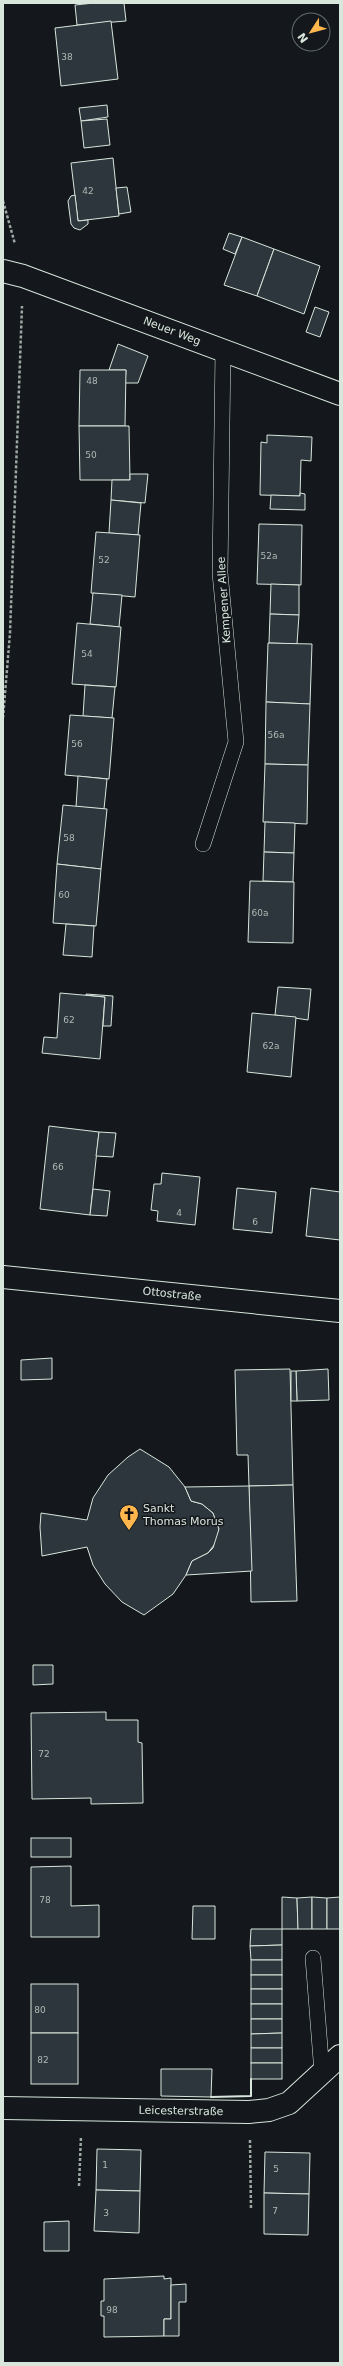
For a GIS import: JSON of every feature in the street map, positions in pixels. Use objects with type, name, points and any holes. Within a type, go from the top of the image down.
[{"type":"street","name":"Neuer Weg","points":[[13,273],[340,394]]},
{"type":"street","name":"Ottostraße","points":[[3,1277],[340,1311]]},
{"type":"street","name":"Leicesterstraße","points":[[3,2108],[249,2112],[269,2110],[289,2103],[340,2056]]},
{"type":"lane","name":"Kempener Allee","points":[[203,844],[236,742],[220,572],[223,350]]},
{"type":"lane","points":[[313,1958],[322,2073]]},
{"type":"path","points":[[3,201],[13,273],[10,633],[3,718]]},
{"type":"path","points":[[79,2186],[82,2109]]},
{"type":"path","points":[[249,2112],[251,2210]]},
{"type":"building","points":[[94,3],[124,3],[126,21],[77,25],[75,5]]},
{"type":"building","points":[[111,21],[118,79],[61,86],[55,28]]},
{"type":"building","points":[[107,105],[108,117],[81,121],[79,108]]},
{"type":"building","points":[[107,119],[110,145],[84,148],[81,121]]},
{"type":"building","points":[[113,158],[119,216],[78,221],[71,163]]},
{"type":"building","points":[[127,187],[131,212],[119,214],[116,188]]},
{"type":"building","points":[[75,195],[78,221],[88,220],[88,224],[80,230],[74,228],[71,224],[68,201],[71,196]]},
{"type":"building","points":[[229,233],[242,237],[235,254],[223,249]]},
{"type":"building","points":[[242,237],[274,249],[257,296],[224,285]]},
{"type":"building","points":[[274,249],[320,266],[304,314],[257,296]]},
{"type":"building","points":[[315,307],[329,312],[320,337],[306,332]]},
{"type":"building","points":[[118,344],[148,356],[138,383],[125,383],[126,370],[109,370]]},
{"type":"building","points":[[80,370],[126,370],[125,426],[79,426]]},
{"type":"building","points":[[79,426],[129,426],[130,480],[80,480]]},
{"type":"building","points":[[267,435],[312,437],[311,461],[301,460],[300,496],[260,495],[261,442],[267,443]]},
{"type":"building","points":[[130,474],[148,474],[145,503],[111,500],[112,480],[130,480]]},
{"type":"building","points":[[300,493],[305,494],[305,510],[270,509],[271,495],[300,496]]},
{"type":"building","points":[[111,500],[141,503],[138,535],[109,533]]},
{"type":"building","points":[[259,524],[302,525],[301,585],[257,584]]},
{"type":"building","points":[[96,532],[140,535],[135,597],[91,593]]},
{"type":"building","points":[[271,584],[299,585],[299,615],[270,614]]},
{"type":"building","points":[[93,593],[122,595],[119,627],[90,624]]},
{"type":"building","points":[[270,614],[299,615],[297,644],[269,643]]},
{"type":"building","points":[[77,623],[121,627],[116,687],[72,684]]},
{"type":"building","points":[[268,643],[312,644],[310,704],[266,702]]},
{"type":"building","points":[[85,685],[115,687],[112,718],[83,716]]},
{"type":"building","points":[[266,702],[310,704],[308,765],[265,764]]},
{"type":"building","points":[[70,715],[114,718],[109,779],[65,775]]},
{"type":"building","points":[[265,764],[308,765],[307,824],[263,822]]},
{"type":"building","points":[[78,776],[107,779],[104,809],[76,807]]},
{"type":"building","points":[[63,805],[107,809],[101,869],[57,864]]},
{"type":"building","points":[[265,822],[295,823],[294,853],[264,852]]},
{"type":"building","points":[[264,852],[294,853],[293,882],[263,881]]},
{"type":"building","points":[[57,864],[101,869],[96,926],[53,923]]},
{"type":"building","points":[[250,881],[294,882],[293,943],[248,942]]},
{"type":"building","points":[[66,924],[94,926],[92,957],[63,955]]},
{"type":"building","points":[[278,987],[311,989],[308,1020],[275,1015]]},
{"type":"building","points":[[60,993],[105,997],[100,1059],[42,1053],[44,1037],[57,1038]]},
{"type":"building","points":[[86,994],[113,996],[111,1026],[103,1026],[105,997]]},
{"type":"building","points":[[252,1013],[296,1017],[291,1077],[247,1072]]},
{"type":"building","points":[[49,1126],[99,1132],[90,1215],[40,1209]]},
{"type":"building","points":[[99,1132],[116,1133],[113,1157],[96,1156]]},
{"type":"building","points":[[162,1173],[200,1177],[195,1225],[157,1221],[158,1211],[151,1210],[154,1184],[161,1184]]},
{"type":"building","points":[[237,1188],[276,1192],[272,1233],[233,1229]]},
{"type":"building","points":[[311,1188],[340,1192],[340,1240],[306,1236]]},
{"type":"building","points":[[93,1189],[110,1191],[107,1216],[90,1215]]},
{"type":"building","points":[[52,1358],[52,1379],[21,1380],[21,1360]]},
{"type":"building","points":[[290,1369],[293,1485],[249,1486],[248,1455],[237,1455],[235,1370]]},
{"type":"building","points":[[328,1369],[329,1400],[297,1401],[296,1371]]},
{"type":"building","points":[[291,1371],[296,1371],[297,1401],[291,1401]]},
{"type":"building","name":"Sankt Thomas Morus","points":[[140,1449],[169,1467],[185,1487],[191,1501],[202,1504],[213,1513],[219,1529],[217,1541],[208,1553],[192,1561],[186,1575],[173,1594],[144,1615],[122,1602],[105,1584],[93,1565],[87,1547],[42,1556],[40,1527],[41,1513],[87,1520],[93,1498],[108,1475],[128,1457]]},
{"type":"building","points":[[293,1485],[297,1601],[251,1602],[249,1486]]},
{"type":"building","points":[[249,1486],[252,1571],[186,1575],[192,1561],[208,1553],[213,1548],[219,1529],[213,1513],[202,1504],[191,1501],[185,1487]]},
{"type":"building","points":[[33,1665],[53,1665],[53,1684],[33,1685]]},
{"type":"building","points":[[106,1712],[106,1720],[138,1720],[138,1742],[142,1743],[143,1803],[91,1804],[91,1798],[32,1799],[31,1713]]},
{"type":"building","points":[[31,1838],[71,1838],[71,1857],[31,1857]]},
{"type":"building","points":[[71,1866],[71,1906],[99,1905],[99,1937],[31,1937],[31,1867]]},
{"type":"building","points":[[282,1897],[297,1898],[298,1929],[282,1929]]},
{"type":"building","points":[[312,1897],[312,1929],[298,1929],[297,1898]]},
{"type":"building","points":[[312,1897],[327,1898],[327,1929],[312,1929]]},
{"type":"building","points":[[340,1897],[340,1929],[327,1929],[327,1898]]},
{"type":"building","points":[[193,1906],[215,1906],[215,1939],[192,1939]]},
{"type":"building","points":[[251,1929],[282,1929],[282,1945],[250,1946]]},
{"type":"building","points":[[282,1945],[282,1960],[251,1960],[250,1946]]},
{"type":"building","points":[[251,1960],[282,1960],[282,1975],[251,1975]]},
{"type":"building","points":[[251,1975],[282,1975],[282,1989],[251,1989]]},
{"type":"building","points":[[31,1984],[78,1984],[78,2033],[31,2033]]},
{"type":"building","points":[[251,1989],[282,1989],[282,2004],[251,2004]]},
{"type":"building","points":[[251,2004],[282,2004],[282,2019],[251,2019]]},
{"type":"building","points":[[251,2019],[282,2019],[282,2033],[251,2034]]},
{"type":"building","points":[[31,2033],[78,2033],[78,2084],[31,2084]]},
{"type":"building","points":[[282,2033],[282,2048],[251,2048],[251,2034]]},
{"type":"building","points":[[251,2048],[282,2048],[282,2063],[251,2063]]},
{"type":"building","points":[[251,2063],[282,2063],[282,2079],[251,2079]]},
{"type":"building","points":[[161,2069],[212,2069],[211,2097],[161,2096]]},
{"type":"building","points":[[97,2149],[141,2150],[140,2191],[96,2190]]},
{"type":"building","points":[[265,2152],[310,2153],[309,2194],[264,2193]]},
{"type":"building","points":[[96,2190],[140,2191],[139,2233],[94,2231]]},
{"type":"building","points":[[264,2193],[309,2194],[308,2235],[264,2234]]},
{"type":"building","points":[[69,2221],[69,2251],[44,2251],[44,2222]]},
{"type":"building","points":[[164,2276],[164,2279],[171,2278],[171,2319],[164,2319],[164,2336],[104,2337],[104,2316],[101,2316],[101,2301],[104,2301],[104,2279]]},
{"type":"building","points":[[186,2284],[186,2302],[179,2302],[179,2336],[164,2336],[164,2319],[171,2319],[171,2285]]},
{"type":"wall","points":[[211,2097],[251,2096],[251,2079]]},
{"type":"place","name":"Sankt Thomas Morus","points":[[129,1531]]}]
